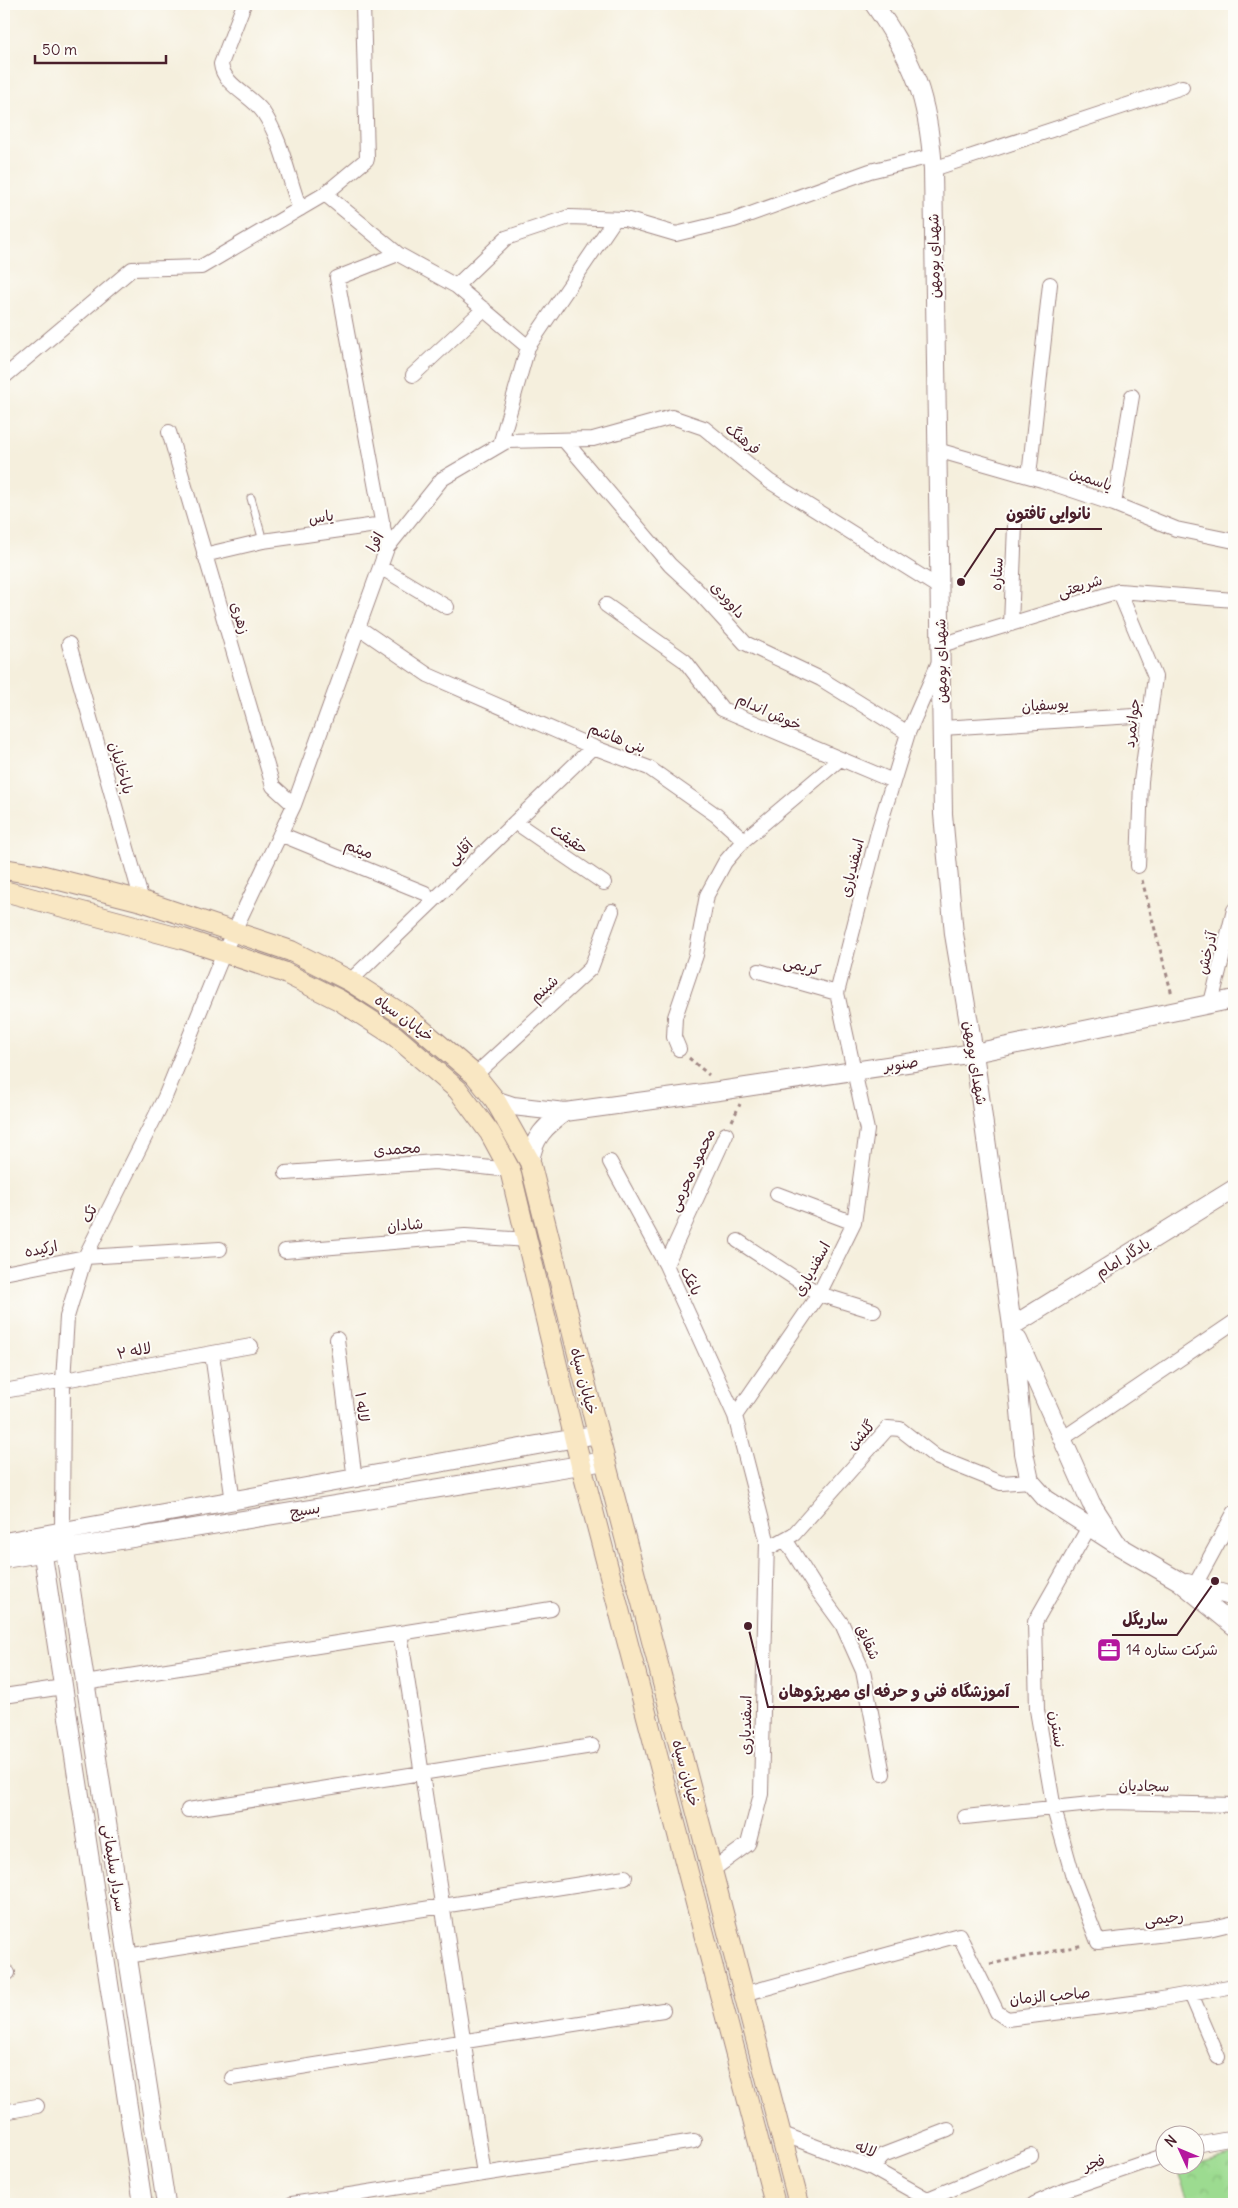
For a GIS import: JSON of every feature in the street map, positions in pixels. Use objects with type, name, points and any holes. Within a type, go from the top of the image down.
[{"type":"main road","name":"خیابان سپاه","points":[[4,869],[40,875],[142,901],[291,951],[350,981],[408,1018],[475,1075],[496,1100],[530,1162],[598,1434],[799,2204]]},
{"type":"main road","name":"خیابان سپاه","points":[[4,890],[184,939],[283,972],[339,1000],[395,1036],[458,1090],[490,1133],[510,1170],[581,1465],[775,2204]]},
{"type":"street","points":[[244,4],[221,64],[222,71],[230,81],[252,98],[268,120],[300,209]]},
{"type":"street","points":[[4,377],[132,269],[201,267],[325,194],[367,159],[363,4]]},
{"type":"street","name":"شهدای بومهن","points":[[874,4],[900,42],[919,82],[930,125],[938,450],[943,814],[954,934],[974,1053],[1012,1326]]},
{"type":"street","points":[[456,286],[506,238],[569,217],[615,219],[676,234],[734,220],[870,171],[932,162],[1182,87]]},
{"type":"street","points":[[325,194],[398,254],[456,286],[528,347]]},
{"type":"street","points":[[500,445],[528,347],[615,219]]},
{"type":"street","points":[[387,548],[338,278],[398,254]]},
{"type":"street","points":[[1029,476],[1050,284]]},
{"type":"street","points":[[413,375],[484,309]]},
{"type":"street","points":[[1114,504],[1132,396]]},
{"type":"street","name":"فرهنگ","points":[[500,445],[506,441],[593,439],[672,417],[704,428],[769,481],[940,588]]},
{"type":"street","name":"زهری","points":[[169,432],[273,786],[294,805]]},
{"type":"street","name":"داوودی","points":[[564,440],[670,565],[695,588],[745,643],[821,679],[908,733]]},
{"type":"street","name":"افرا","points":[[235,931],[294,805],[387,548],[442,479],[500,445]]},
{"type":"street","name":"یاسمین","points":[[938,450],[1029,476],[1114,504],[1176,529],[1234,541]]},
{"type":"street","name":"یاس","points":[[204,555],[263,541],[383,524]]},
{"type":"street","name":"ستاره","points":[[1011,624],[1015,526]]},
{"type":"street","points":[[380,567],[446,606]]},
{"type":"street","name":"شریعتی","points":[[941,652],[1011,624],[1119,591],[1234,600]]},
{"type":"street","name":"جوانمرد","points":[[1119,591],[1155,677],[1142,781],[1138,866]]},
{"type":"street","name":"خوش اندام","points":[[606,605],[685,661],[722,709],[839,760],[893,781]]},
{"type":"street","name":"بنی هاشم","points":[[358,627],[428,675],[593,747],[649,768],[716,815],[744,840]]},
{"type":"street","name":"باباخانیان","points":[[69,644],[142,901]]},
{"type":"street","name":"اسفندیاری","points":[[712,1871],[748,1844],[761,1794],[767,1540],[735,1416],[819,1294],[854,1223],[867,1130],[837,993],[893,781],[908,733],[941,652]]},
{"type":"street","name":"یوسفیان","points":[[942,728],[1150,715]]},
{"type":"street","name":"آقایی","points":[[350,981],[593,747]]},
{"type":"street","points":[[680,1049],[674,1037],[676,1018],[696,955],[708,895],[725,862],[744,840],[839,760]]},
{"type":"street","name":"حقیقت","points":[[515,822],[604,883]]},
{"type":"street","name":"میثم","points":[[280,834],[425,894]]},
{"type":"street","name":"آذرخش","points":[[1211,1003],[1234,910]]},
{"type":"street","name":"شبنم","points":[[475,1075],[591,968],[612,911]]},
{"type":"street","name":"تک","points":[[62,1532],[62,1381],[67,1317],[85,1257],[166,1097],[224,952],[235,931]]},
{"type":"street","name":"کریمی","points":[[759,971],[837,993]]},
{"type":"street","name":"صنوبر","points":[[496,1100],[513,1106],[565,1112],[747,1088],[974,1053],[1175,1010],[1234,1000]]},
{"type":"street","points":[[530,1162],[532,1149],[540,1132],[565,1112]]},
{"type":"street","name":"محمود محرمی","points":[[666,1265],[726,1134]]},
{"type":"street","name":"محمدی","points":[[286,1173],[435,1162],[510,1170]]},
{"type":"street","name":"باغک","points":[[610,1162],[666,1265],[735,1416]]},
{"type":"street","name":"یادگار امام","points":[[1012,1326],[1234,1189]]},
{"type":"street","points":[[777,1194],[854,1223]]},
{"type":"street","name":"شادان","points":[[284,1251],[466,1236],[528,1240]]},
{"type":"street","points":[[738,1242],[819,1294],[874,1311]]},
{"type":"street","name":"ارکیده","points":[[4,1273],[85,1257],[220,1249]]},
{"type":"street","points":[[1062,1439],[1234,1322]]},
{"type":"street","points":[[1012,1326],[1091,1503],[1119,1546]]},
{"type":"street","points":[[1012,1326],[1024,1453],[1030,1481],[1046,1500],[1119,1546],[1187,1583],[1234,1598]]},
{"type":"street","name":"لاله ۱","points":[[337,1339],[355,1480]]},
{"type":"street","name":"لاله ۲","points":[[4,1391],[250,1346]]},
{"type":"street","points":[[212,1354],[232,1502]]},
{"type":"street","name":"گلشن","points":[[766,1549],[794,1534],[888,1428],[900,1429],[936,1457],[1001,1483],[1030,1481]]},
{"type":"street","name":"بسیج","points":[[4,1559],[41,1544],[62,1532],[576,1440],[598,1434]]},
{"type":"street","name":"بسیج","points":[[4,1542],[41,1544],[65,1550],[605,1461]]},
{"type":"street","points":[[1187,1583],[1234,1513]]},
{"type":"street","name":"نسترن","points":[[1089,1527],[1035,1622],[1037,1710],[1054,1809],[1074,1880],[1098,1942]]},
{"type":"street","name":"سردار سلیمانی","points":[[62,1532],[166,2204]]},
{"type":"street","name":"شقایق","points":[[785,1539],[815,1587],[842,1624],[863,1671],[883,1774]]},
{"type":"street","name":"سردار سلیمانی","points":[[41,1544],[143,2204]]},
{"type":"street","points":[[1187,1583],[1234,1626]]},
{"type":"street","points":[[85,1683],[551,1609]]},
{"type":"street","points":[[400,1633],[484,2174]]},
{"type":"street","points":[[4,1696],[64,1687]]},
{"type":"street","points":[[188,1810],[592,1746]]},
{"type":"street","name":"سجادیان","points":[[965,1817],[1110,1802],[1234,1805]]},
{"type":"street","points":[[127,1956],[625,1877]]},
{"type":"street","name":"رحیمی","points":[[1098,1942],[1209,1929],[1234,1923]]},
{"type":"street","name":"صاحب الزمان","points":[[744,1994],[959,1935],[997,2012],[1007,2019],[1190,1994],[1234,1986]]},
{"type":"street","points":[[1190,1994],[1218,2057]]},
{"type":"street","points":[[232,2078],[663,2010]]},
{"type":"street","points":[[4,2112],[37,2106]]},
{"type":"street","points":[[872,2168],[883,2155],[948,2130]]},
{"type":"street","name":"لاله","points":[[780,2133],[872,2168],[932,2202]]},
{"type":"street","points":[[1206,2143],[1234,2138]]},
{"type":"street","points":[[292,2204],[694,2141]]},
{"type":"street","points":[[932,2202],[1031,2156]]},
{"type":"street","name":"فجر","points":[[1034,2204],[1067,2189],[1156,2158]]},
{"type":"lane","points":[[251,498],[263,541]]},
{"type":"path","points":[[1138,866],[1175,1010]]},
{"type":"path","points":[[680,1049],[726,1090]]},
{"type":"path","name":"محمود محرمی","points":[[726,1134],[747,1088]]},
{"type":"path","points":[[975,1967],[1098,1942]]},
{"type":"green space","points":[[1234,2154],[1234,2204],[1191,2204],[1180,2176],[1206,2176],[1206,2161]]},
{"type":"place","name":"نانوایی تافتون","points":[[961,582]]},
{"type":"place","name":"ساریگل","points":[[1215,1581]]},
{"type":"place","name":"آموزشگاه فنی و حرفه ای مهرپژوهان","points":[[748,1626]]},
{"type":"place","name":"شرکت ستاره 14","points":[[1109,1650]]}]
